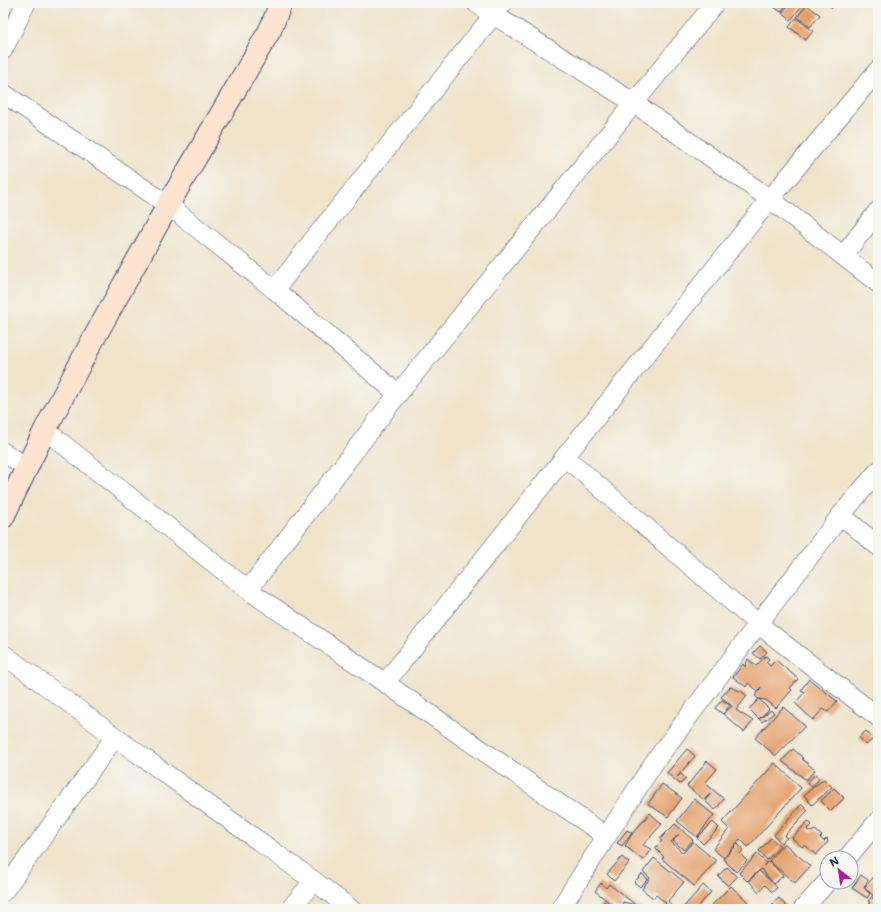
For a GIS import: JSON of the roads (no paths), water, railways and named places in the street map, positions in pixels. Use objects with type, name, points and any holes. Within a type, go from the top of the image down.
[{"type":"street","points":[[3,50],[26,3]]},
{"type":"street","points":[[3,517],[45,430],[89,347],[168,205],[270,30],[281,3]]},
{"type":"street","points":[[476,3],[499,9],[634,103],[770,199],[878,283]]},
{"type":"street","points":[[248,590],[398,394],[714,3]]},
{"type":"street","points":[[275,290],[310,244],[499,9]]},
{"type":"street","points":[[386,683],[770,199],[878,70]]},
{"type":"street","points":[[3,93],[168,205],[275,290],[398,394]]},
{"type":"street","points":[[843,256],[878,211]]},
{"type":"street","points":[[45,430],[248,590],[386,683],[606,836]]},
{"type":"street","points":[[3,452],[27,467]]},
{"type":"street","points":[[565,457],[758,624],[878,717]]},
{"type":"street","points":[[560,909],[653,764],[841,515],[878,471]]},
{"type":"street","points":[[841,515],[878,546]]},
{"type":"street","points":[[3,654],[351,909]]},
{"type":"street","points":[[3,892],[115,737]]},
{"type":"street","points":[[854,850],[878,821]]},
{"type":"street","points":[[290,909],[314,881]]},
{"type":"street","points":[[804,909],[820,890]]}]
